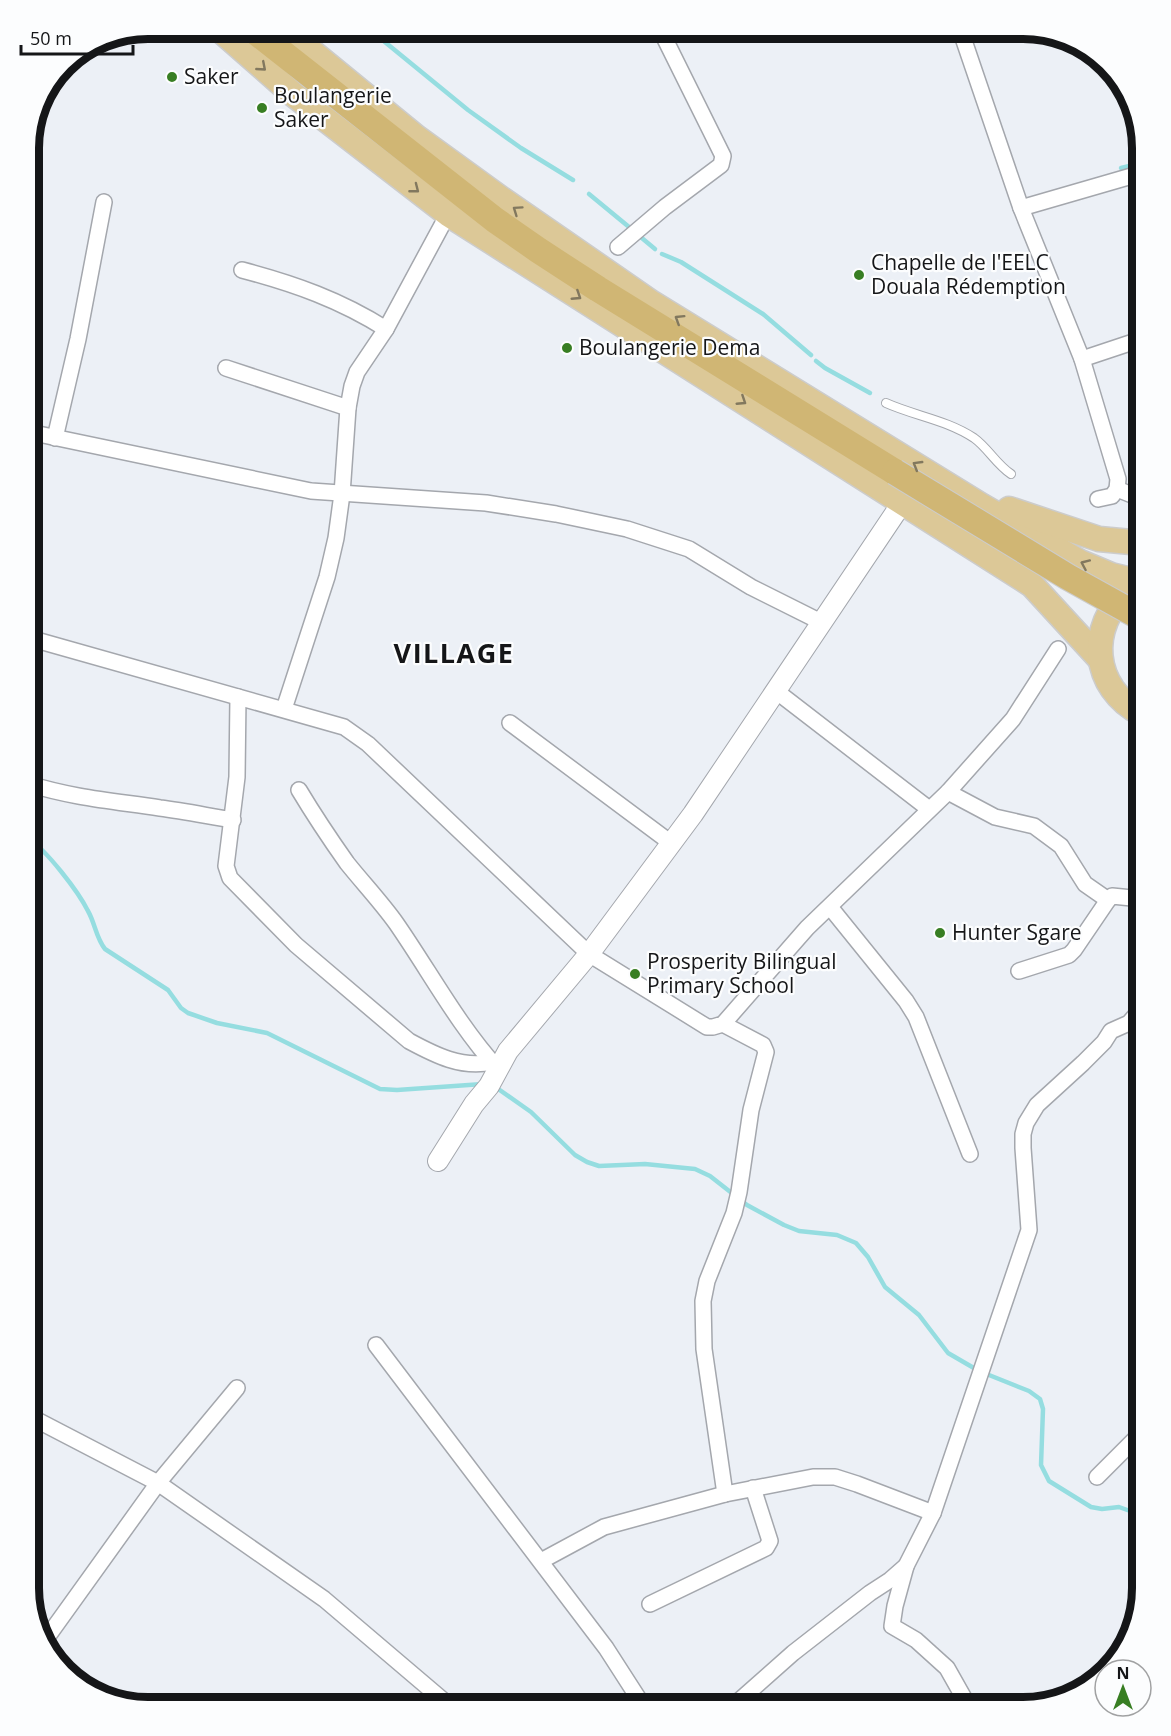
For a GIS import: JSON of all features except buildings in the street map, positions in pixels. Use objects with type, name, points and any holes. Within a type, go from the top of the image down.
[{"type":"highway","points":[[266,39],[486,213],[538,250],[895,472],[1068,577],[1132,612]]},
{"type":"main road","points":[[231,39],[294,95],[448,214],[1032,585],[1100,659]]},
{"type":"main road","points":[[297,39],[416,137],[633,290],[965,495],[1080,562],[1111,575],[1132,579]]},
{"type":"main road","points":[[965,495],[1099,539],[1132,542]]},
{"type":"main road","points":[[1132,587],[1116,601],[1108,614],[1101,636],[1100,659],[1111,687],[1121,700],[1132,707]]},
{"type":"street","points":[[618,247],[665,207],[721,165],[723,161],[723,156],[665,39]]},
{"type":"street","points":[[963,39],[1021,208],[1082,359],[1118,479],[1117,489],[1112,496],[1098,499]]},
{"type":"street","points":[[1021,208],[1132,176]]},
{"type":"street","points":[[55,438],[78,339],[104,202]]},
{"type":"street","points":[[284,709],[327,577],[336,538],[342,494],[348,408],[357,372],[386,329],[448,214]]},
{"type":"street","points":[[242,270],[324,295],[358,311],[386,329]]},
{"type":"street","points":[[1082,359],[1132,343]]},
{"type":"street","points":[[226,368],[348,408]]},
{"type":"street","points":[[39,434],[312,491],[486,503],[556,514],[627,529],[689,549],[750,587],[821,622]]},
{"type":"street","points":[[1117,489],[1132,495]]},
{"type":"street","points":[[438,1161],[508,1051],[589,954],[732,758],[902,503]]},
{"type":"street","points":[[39,641],[344,727],[363,740],[589,954],[707,1027],[723,1024],[788,948],[948,792],[1012,718],[1058,649]]},
{"type":"street","points":[[776,691],[929,809]]},
{"type":"street","points":[[238,697],[237,777],[226,873],[296,945],[409,1041],[430,1052],[493,1072]]},
{"type":"street","points":[[510,723],[671,843]]},
{"type":"street","points":[[39,787],[94,800],[233,820]]},
{"type":"street","points":[[299,790],[321,826],[386,909],[493,1072]]},
{"type":"street","points":[[948,792],[995,817],[1034,826],[1061,846],[1085,884],[1108,900]]},
{"type":"street","points":[[1019,972],[1069,955],[1112,896],[1132,897]]},
{"type":"street","points":[[830,907],[906,1001],[916,1017],[970,1155]]},
{"type":"street","points":[[963,1697],[947,1668],[916,1640],[892,1626],[895,1606],[906,1566],[933,1513],[1029,1230],[1023,1148],[1026,1123],[1037,1105],[1097,1049],[1111,1031],[1132,1020]]},
{"type":"street","points":[[723,1024],[763,1045],[766,1052],[750,1110],[740,1192],[707,1281],[703,1301],[704,1349],[725,1494]]},
{"type":"street","points":[[376,1345],[606,1648],[638,1697]]},
{"type":"street","points":[[49,1634],[158,1483],[237,1388]]},
{"type":"street","points":[[39,1422],[158,1483],[324,1599],[439,1697]]},
{"type":"street","points":[[1096,1477],[1132,1443]]},
{"type":"street","points":[[541,1562],[604,1527],[725,1494],[813,1477],[834,1477],[933,1513]]},
{"type":"street","points":[[651,1604],[766,1548],[770,1541],[753,1488]]},
{"type":"street","points":[[743,1697],[793,1653],[906,1566]]},
{"type":"lane","points":[[886,404],[947,424],[966,433],[984,446],[997,463],[1011,474]]},
{"type":"waterway","points":[[381,39],[468,110],[521,148],[573,180]]},
{"type":"waterway","points":[[1121,168],[1132,165]]},
{"type":"waterway","points":[[589,194],[629,227]]},
{"type":"waterway","points":[[637,234],[655,249]]},
{"type":"waterway","points":[[662,254],[681,262],[763,314],[811,355]]},
{"type":"waterway","points":[[816,361],[870,393]]},
{"type":"waterway","points":[[39,848],[62,872],[77,893],[105,949],[168,990],[181,1008],[188,1013],[217,1023],[267,1033],[380,1089],[397,1090],[483,1084]]},
{"type":"waterway","points":[[494,1086],[531,1112],[575,1155],[587,1162],[599,1166],[645,1164],[695,1169],[710,1176],[747,1205],[784,1225],[799,1231],[837,1235],[856,1243],[868,1257],[885,1287],[919,1315],[948,1353],[979,1371],[1029,1391],[1040,1399],[1043,1409],[1041,1465],[1049,1481],[1091,1507],[1102,1509],[1119,1507],[1132,1513]]},
{"type":"place","name":"Saker","points":[[172,77]]},
{"type":"place","name":"Boulangerie Saker","points":[[262,108]]},
{"type":"place","name":"Chapelle de l'EELC Douala Rédemption","points":[[859,275]]},
{"type":"place","name":"Boulangerie Dema","points":[[567,348]]},
{"type":"place","name":"Hunter Sgare","points":[[940,933]]},
{"type":"place","name":"Prosperity Bilingual Primary School","points":[[635,974]]},
{"type":"district","name":"VILLAGE","points":[[454,654]]}]
